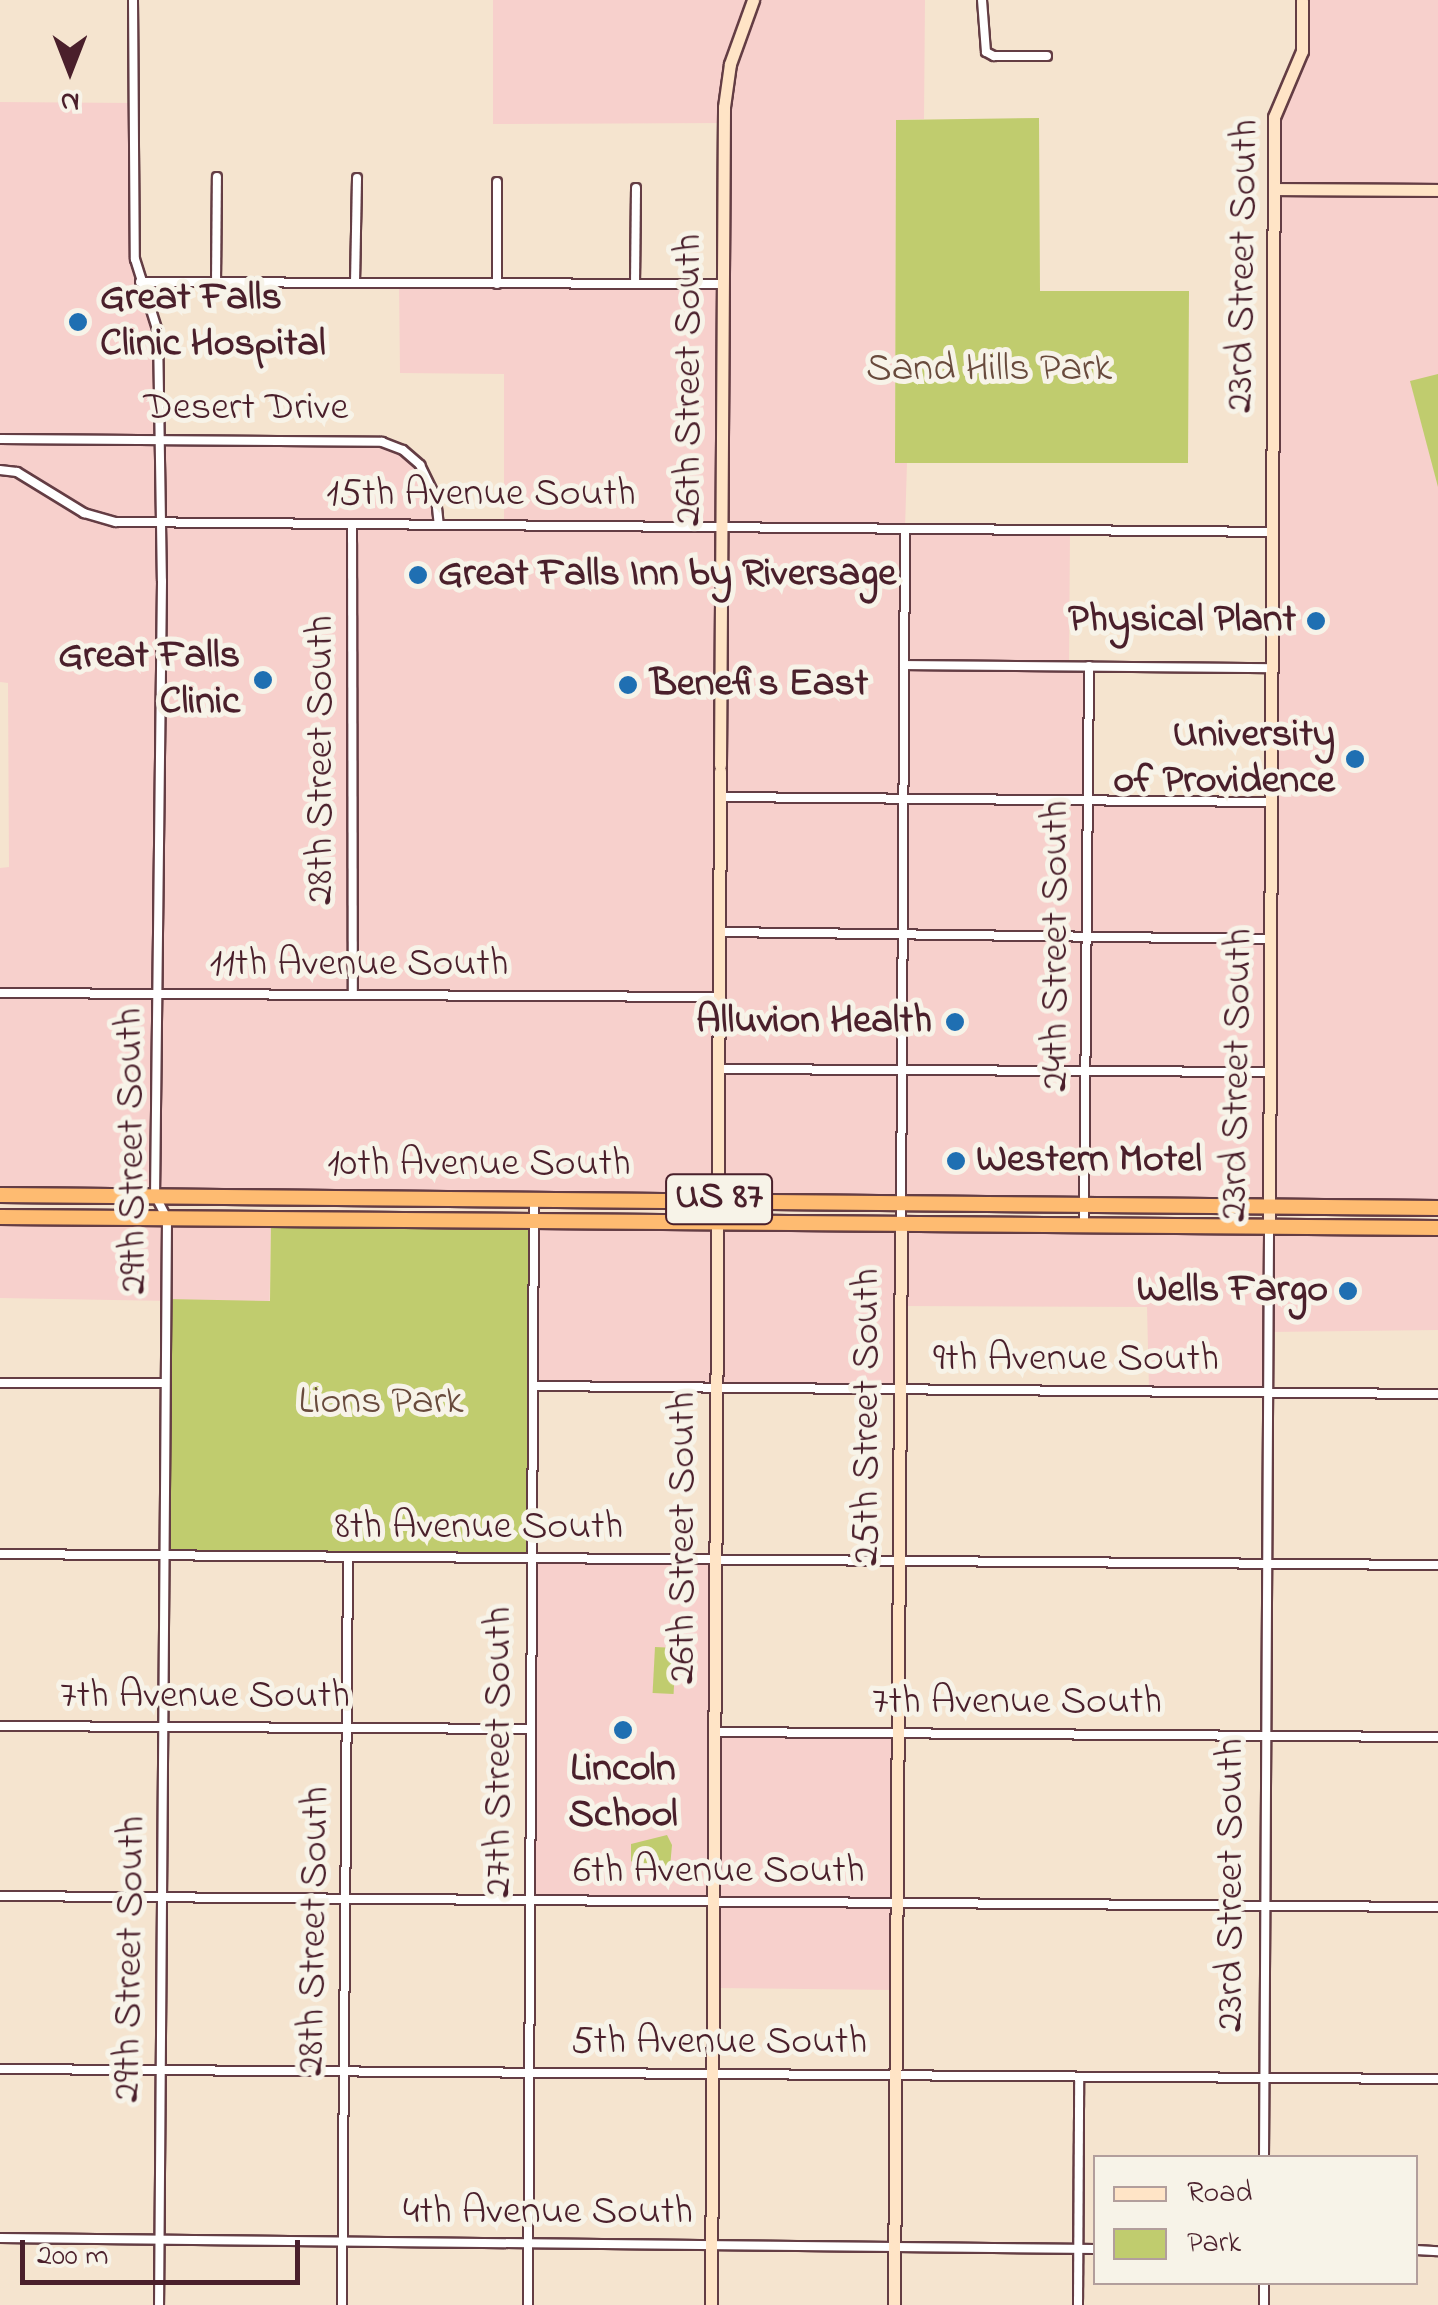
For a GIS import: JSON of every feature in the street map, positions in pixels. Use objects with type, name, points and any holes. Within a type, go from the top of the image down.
[{"type":"highway","name":"10th Avenue South","points":[[0,1195],[1438,1208]]},
{"type":"highway","name":"10th Avenue South","points":[[0,1217],[1438,1228]]},
{"type":"street","name":"29th Street South","points":[[133,0],[135,258],[158,332],[160,993],[154,1194],[167,1219],[158,2305]]},
{"type":"street","name":"26th Street South","points":[[711,2305],[726,86],[752,0]]},
{"type":"street","points":[[982,0],[986,52],[994,56],[1047,56]]},
{"type":"street","name":"23rd Street South","points":[[1264,2155],[1274,118],[1302,51],[1302,0]]},
{"type":"street","points":[[216,283],[218,178]]},
{"type":"street","points":[[355,283],[357,178]]},
{"type":"street","points":[[497,182],[497,284]]},
{"type":"street","points":[[634,284],[636,188]]},
{"type":"street","points":[[1274,189],[1438,190]]},
{"type":"street","points":[[140,282],[723,284]]},
{"type":"street","name":"Desert Drive","points":[[0,439],[382,442],[403,450],[420,464],[436,498],[439,525]]},
{"type":"street","name":"15th Avenue South","points":[[0,470],[17,472],[84,513],[116,522],[1274,532]]},
{"type":"street","name":"28th Street South","points":[[352,524],[353,995]]},
{"type":"street","name":"25th Street South","points":[[894,2305],[905,529]]},
{"type":"street","points":[[904,664],[1273,668]]},
{"type":"street","name":"24th Street South","points":[[1084,1227],[1089,666]]},
{"type":"street","points":[[720,796],[1272,802]]},
{"type":"street","points":[[719,932],[1272,939]]},
{"type":"street","name":"11th Avenue South","points":[[0,993],[718,997]]},
{"type":"street","points":[[718,1069],[1270,1072]]},
{"type":"street","name":"27th Street South","points":[[528,2305],[534,1200]]},
{"type":"street","points":[[0,1383],[164,1384]]},
{"type":"street","name":"9th Avenue South","points":[[533,1386],[1438,1394]]},
{"type":"street","name":"8th Avenue South","points":[[0,1554],[1438,1564]]},
{"type":"street","name":"28th Street South","points":[[342,2305],[348,1557]]},
{"type":"street","name":"7th Avenue South","points":[[0,1726],[529,1729]]},
{"type":"street","name":"7th Avenue South","points":[[715,1732],[1438,1736]]},
{"type":"street","name":"6th Avenue South","points":[[0,1896],[1438,1907]]},
{"type":"street","name":"5th Avenue South","points":[[0,2069],[1438,2079]]},
{"type":"street","points":[[1078,2305],[1079,2077]]},
{"type":"street","name":"4th Avenue South","points":[[0,2238],[1093,2249]]},
{"type":"shaded area","points":[[493,0],[925,0],[924,119],[896,120],[895,462],[907,463],[905,529],[1070,531],[1069,665],[1089,666],[1088,799],[1272,802],[1274,117],[1296,71],[1302,0],[1438,0],[1438,1208],[0,1195],[0,868],[9,867],[8,683],[0,682],[0,102],[133,103],[135,259],[154,312],[159,438],[359,439],[403,450],[429,480],[439,525],[504,525],[504,374],[400,373],[399,283],[723,284],[723,123],[493,124]]},
{"type":"shaded area","points":[[0,1217],[271,1222],[270,1303],[0,1298]]},
{"type":"shaded area","points":[[535,1221],[1438,1228],[1438,1330],[1269,1332],[1269,1391],[1149,1390],[1147,1307],[901,1306],[900,1388],[533,1386]]},
{"type":"shaded area","points":[[532,1558],[716,1559],[715,1731],[898,1733],[895,1990],[713,1988],[713,1902],[529,1901]]},
{"type":"green space","name":"Sand Hills Park","points":[[1039,118],[1040,291],[1189,291],[1188,463],[895,463],[896,120]]},
{"type":"green space","points":[[1438,374],[1438,487],[1410,381]]},
{"type":"green space","name":"Lions Park","points":[[271,1220],[535,1221],[532,1558],[164,1556],[166,1299],[270,1301]]},
{"type":"green space","points":[[655,1647],[676,1648],[674,1694],[653,1693]]},
{"type":"green space","points":[[667,1835],[672,1845],[670,1867],[639,1867],[631,1861],[631,1844]]},
{"type":"place","name":"Great Falls Clinic Hospital","points":[[78,322]]},
{"type":"place","name":"Great Falls Inn by Riversage","points":[[418,575]]},
{"type":"place","name":"Physical Plant","points":[[1316,621]]},
{"type":"place","name":"Great Falls Clinic","points":[[263,680]]},
{"type":"place","name":"Benefis East","points":[[628,685]]},
{"type":"place","name":"University of Providence","points":[[1355,759]]},
{"type":"place","name":"Alluvion Health","points":[[955,1022]]},
{"type":"place","name":"Western Motel","points":[[956,1161]]},
{"type":"place","name":"Wells Fargo","points":[[1348,1291]]},
{"type":"place","name":"Lincoln School","points":[[623,1730]]}]
